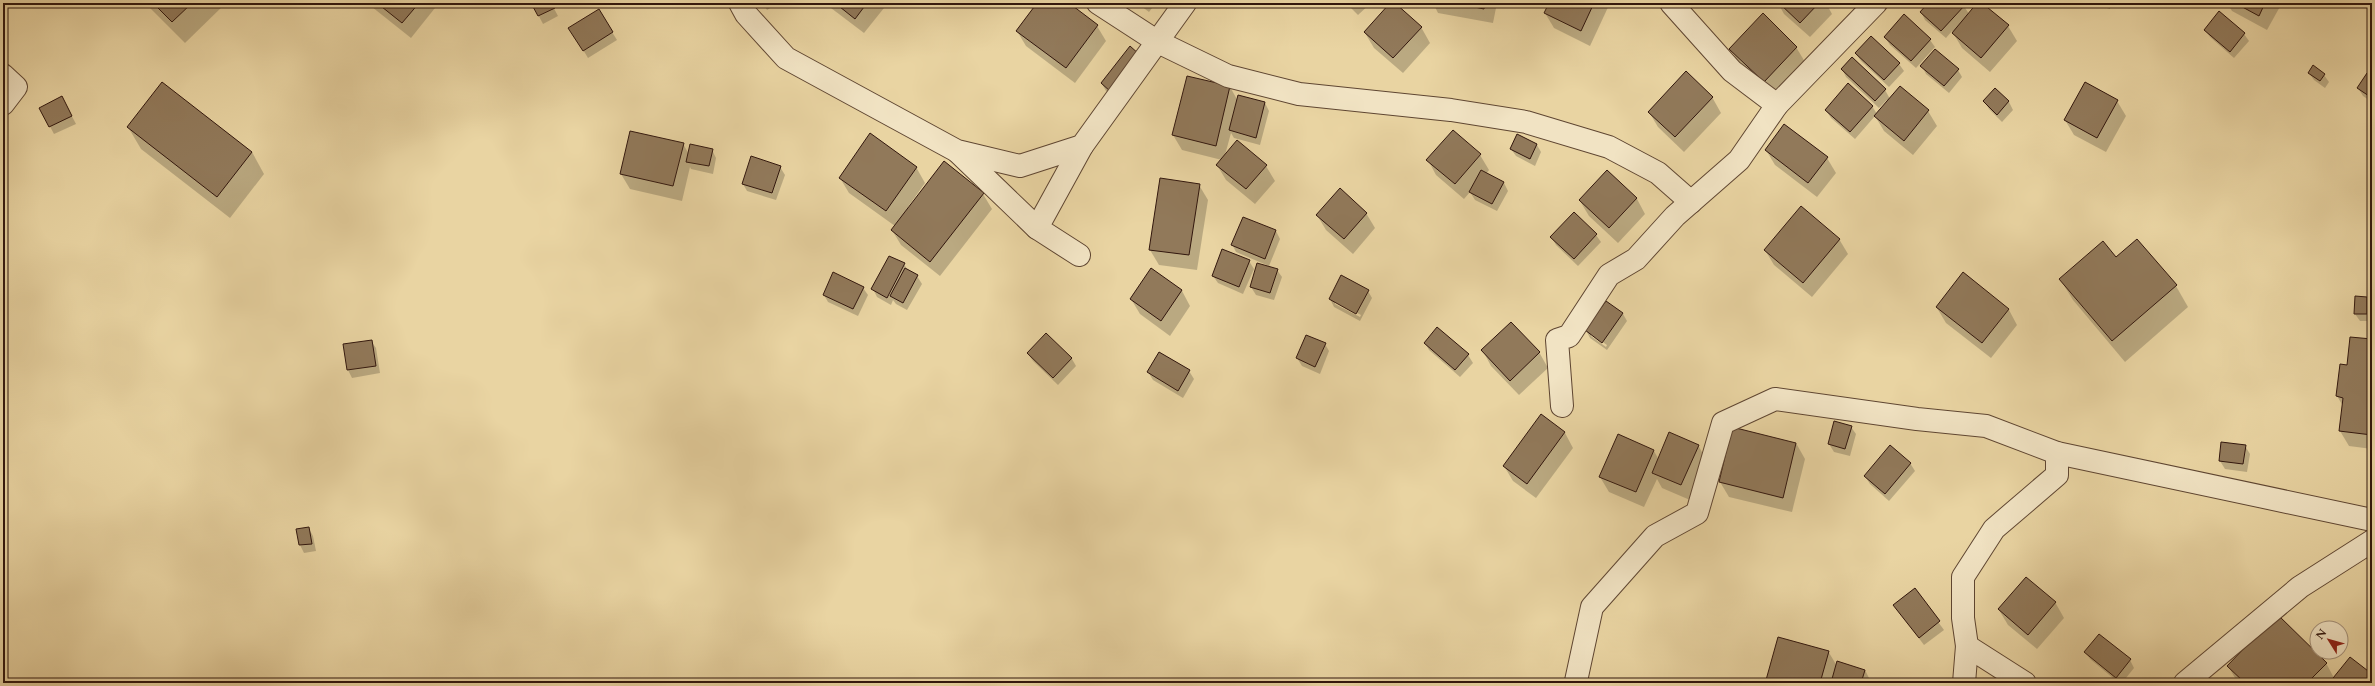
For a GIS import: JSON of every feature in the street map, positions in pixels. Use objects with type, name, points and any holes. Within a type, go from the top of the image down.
[{"type":"street","points":[[740,3],[746,14],[786,58],[957,152],[1037,228],[1079,255]]},
{"type":"street","points":[[1098,3],[1158,42],[1228,76],[1299,94],[1451,110],[1534,125],[1609,147],[1658,173],[1691,202]]},
{"type":"street","points":[[1037,228],[1082,146],[1185,3]]},
{"type":"street","points":[[1671,3],[1732,72],[1778,105]]},
{"type":"street","points":[[1562,406],[1557,340],[1569,336],[1609,275],[1636,259],[1675,216],[1739,160],[1778,105],[1876,3]]},
{"type":"street","points":[[3,75],[16,87],[3,104]]},
{"type":"street","points":[[957,152],[1020,166],[1082,146]]},
{"type":"street","points":[[1576,681],[1592,607],[1655,536],[1697,513],[1724,423],[1776,398],[1865,412],[1986,426],[2057,453],[2372,520]]},
{"type":"street","points":[[1964,683],[1967,646],[1963,618],[1963,577],[1994,529],[2056,476],[2057,453]]},
{"type":"street","points":[[2185,683],[2300,587],[2372,542]]},
{"type":"street","points":[[1967,646],[2025,683]]},
{"type":"building","points":[[153,3],[192,3],[172,22]]},
{"type":"building","points":[[377,3],[419,3],[402,23]]},
{"type":"building","points":[[531,3],[552,3],[555,8],[538,16]]},
{"type":"building","points":[[835,3],[867,3],[855,19]]},
{"type":"building","points":[[1037,3],[1069,3],[1098,25],[1066,68],[1016,31]]},
{"type":"building","points":[[1390,3],[1395,3],[1422,27],[1393,58],[1364,32]]},
{"type":"building","points":[[1456,3],[1485,3],[1484,9]]},
{"type":"building","points":[[1549,3],[1594,3],[1581,31],[1544,13]]},
{"type":"building","points":[[1779,3],[1819,3],[1800,23]]},
{"type":"building","points":[[1928,3],[1963,3],[1965,5],[1941,31],[1920,12]]},
{"type":"building","points":[[1977,3],[1982,3],[2009,25],[1981,58],[1952,33]]},
{"type":"building","points":[[2235,3],[2265,3],[2259,16]]},
{"type":"building","points":[[599,9],[613,32],[583,51],[568,28]]},
{"type":"building","points":[[2219,11],[2245,33],[2230,52],[2204,30]]},
{"type":"building","points":[[1763,13],[1797,47],[1764,82],[1729,49]]},
{"type":"building","points":[[1904,14],[1931,39],[1911,61],[1884,37]]},
{"type":"building","points":[[1871,36],[1900,63],[1884,80],[1855,53]]},
{"type":"building","points":[[1130,46],[1140,55],[1111,92],[1101,83]]},
{"type":"building","points":[[1935,49],[1959,69],[1944,86],[1920,66]]},
{"type":"building","points":[[1852,57],[1886,89],[1875,101],[1841,69]]},
{"type":"building","points":[[2313,65],[2325,74],[2320,81],[2308,73]]},
{"type":"building","points":[[1686,71],[1713,97],[1675,137],[1648,112]]},
{"type":"building","points":[[2367,73],[2372,76],[2372,91],[2369,96],[2357,88]]},
{"type":"building","points":[[1187,76],[1230,86],[1216,146],[1172,135]]},
{"type":"building","points":[[162,82],[252,152],[217,197],[127,127]]},
{"type":"building","points":[[2085,82],[2118,100],[2097,138],[2064,120]]},
{"type":"building","points":[[1848,83],[1873,106],[1850,132],[1825,110]]},
{"type":"building","points":[[1900,86],[1929,110],[1904,141],[1874,116]]},
{"type":"building","points":[[1995,88],[2009,101],[1997,115],[1983,101]]},
{"type":"building","points":[[1238,95],[1265,102],[1256,138],[1229,130]]},
{"type":"building","points":[[62,96],[72,116],[49,127],[39,108]]},
{"type":"building","points":[[1784,124],[1828,157],[1808,183],[1765,150]]},
{"type":"building","points":[[1453,130],[1481,154],[1455,184],[1426,160]]},
{"type":"building","points":[[630,131],[684,143],[673,186],[620,174]]},
{"type":"building","points":[[870,133],[917,167],[886,211],[839,178]]},
{"type":"building","points":[[1517,134],[1537,144],[1530,159],[1510,149]]},
{"type":"building","points":[[1237,140],[1267,165],[1246,189],[1216,165]]},
{"type":"building","points":[[690,144],[713,149],[709,166],[686,162]]},
{"type":"building","points":[[751,156],[781,166],[772,193],[742,184]]},
{"type":"building","points":[[944,161],[984,193],[930,262],[891,230]]},
{"type":"building","points":[[1481,170],[1504,182],[1492,204],[1469,192]]},
{"type":"building","points":[[1607,170],[1637,198],[1609,228],[1579,200]]},
{"type":"building","points":[[1160,178],[1200,184],[1189,255],[1149,250]]},
{"type":"building","points":[[1340,188],[1367,213],[1344,239],[1316,215]]},
{"type":"building","points":[[1801,206],[1840,239],[1803,283],[1764,250]]},
{"type":"building","points":[[1574,212],[1597,234],[1574,259],[1550,237]]},
{"type":"building","points":[[1243,217],[1276,230],[1265,259],[1231,245]]},
{"type":"building","points":[[2137,239],[2177,285],[2112,341],[2059,279],[2103,241],[2116,257]]},
{"type":"building","points":[[1222,249],[1250,260],[1239,287],[1212,276]]},
{"type":"building","points":[[889,256],[905,263],[887,298],[871,289]]},
{"type":"building","points":[[1257,263],[1278,269],[1270,293],[1250,287]]},
{"type":"building","points":[[905,268],[918,275],[903,303],[890,296]]},
{"type":"building","points":[[1151,268],[1182,290],[1161,321],[1130,299]]},
{"type":"building","points":[[833,272],[864,287],[853,309],[823,295]]},
{"type":"building","points":[[1963,272],[2009,309],[1982,343],[1936,307]]},
{"type":"building","points":[[1341,275],[1369,290],[1356,314],[1329,299]]},
{"type":"building","points":[[2355,296],[2367,297],[2367,314],[2354,314]]},
{"type":"building","points":[[1606,301],[1623,313],[1602,343],[1585,330]]},
{"type":"building","points":[[1511,322],[1540,352],[1510,381],[1481,350]]},
{"type":"building","points":[[1437,327],[1469,354],[1455,370],[1424,343]]},
{"type":"building","points":[[1046,333],[1072,358],[1053,378],[1027,353]]},
{"type":"building","points":[[1306,335],[1326,343],[1315,367],[1296,358]]},
{"type":"building","points":[[2350,337],[2372,339],[2372,435],[2339,431],[2343,398],[2336,396],[2340,364],[2347,365]]},
{"type":"building","points":[[372,340],[376,366],[347,370],[343,344]]},
{"type":"building","points":[[1159,352],[1190,370],[1178,391],[1147,372]]},
{"type":"building","points":[[1541,414],[1565,432],[1527,484],[1503,466]]},
{"type":"building","points":[[1834,421],[1852,426],[1845,449],[1828,444]]},
{"type":"building","points":[[1732,427],[1796,443],[1783,498],[1719,482]]},
{"type":"building","points":[[1669,432],[1699,445],[1681,485],[1652,473]]},
{"type":"building","points":[[1618,434],[1654,450],[1636,492],[1599,477]]},
{"type":"building","points":[[2221,442],[2246,445],[2243,464],[2219,461]]},
{"type":"building","points":[[1890,445],[1911,463],[1885,494],[1864,476]]},
{"type":"building","points":[[309,527],[312,544],[299,545],[296,529]]},
{"type":"building","points":[[2026,577],[2056,602],[2028,635],[1998,609]]},
{"type":"building","points":[[1915,588],[1940,621],[1919,638],[1893,605]]},
{"type":"building","points":[[2277,614],[2309,645],[2309,660],[2324,660],[2327,663],[2307,683],[2245,683],[2227,666]]},
{"type":"building","points":[[2099,634],[2131,659],[2116,678],[2084,652]]},
{"type":"building","points":[[1778,637],[1829,651],[1820,683],[1779,683],[1766,680]]},
{"type":"building","points":[[2350,657],[2372,674],[2372,683],[2329,683]]},
{"type":"building","points":[[1837,661],[1865,670],[1861,683],[1844,683],[1832,679]]}]
